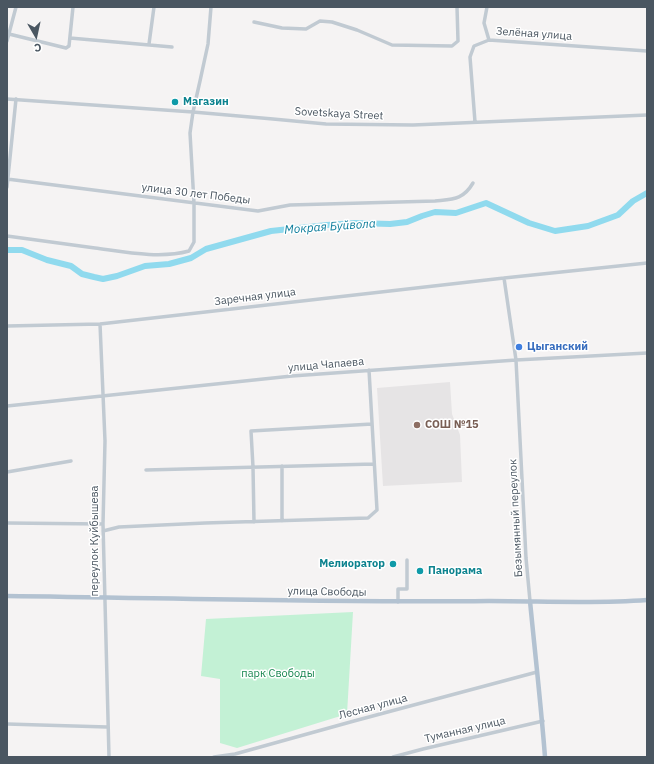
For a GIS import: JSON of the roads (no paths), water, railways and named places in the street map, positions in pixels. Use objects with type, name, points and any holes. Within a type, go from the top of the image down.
[{"type":"main road","name":"улица Свободы","points":[[7,596],[398,602],[530,601],[615,603],[647,600]]},
{"type":"main road","name":"Безымянный переулок","points":[[530,601],[545,757]]},
{"type":"street","points":[[7,41],[16,7]]},
{"type":"street","points":[[9,34],[66,48],[69,46],[73,7]]},
{"type":"street","points":[[149,44],[154,7]]},
{"type":"street","points":[[7,236],[115,251],[159,255],[179,254],[189,251],[194,242],[194,203],[190,133],[193,112],[208,44],[211,7]]},
{"type":"street","points":[[254,22],[282,28],[306,29],[320,21],[332,22],[357,30],[392,45],[452,46],[458,41],[457,7]]},
{"type":"street","points":[[487,7],[484,23],[489,40]]},
{"type":"street","points":[[70,38],[172,47]]},
{"type":"street","name":"Зелёная улица","points":[[475,122],[470,57],[474,46],[489,40],[647,50]]},
{"type":"street","name":"Sovetskaya Street","points":[[7,99],[193,112],[326,124],[413,125],[647,115]]},
{"type":"street","points":[[7,187],[16,99]]},
{"type":"street","name":"улица 30 лет Победы","points":[[7,179],[258,211],[290,205],[435,201],[457,198],[468,190],[473,183]]},
{"type":"street","name":"Заречная улица","points":[[7,326],[100,324],[647,263]]},
{"type":"street","name":"Безымянный переулок","points":[[504,278],[516,360],[526,558],[530,601]]},
{"type":"street","name":"переулок Куйбышева","points":[[100,324],[105,441],[103,531],[107,727],[109,757]]},
{"type":"street","name":"улица Чапаева","points":[[7,406],[292,376],[516,360],[647,353]]},
{"type":"street","points":[[103,531],[119,527],[368,518],[377,510],[369,370]]},
{"type":"street","points":[[254,522],[251,431],[372,424]]},
{"type":"street","points":[[7,472],[71,461]]},
{"type":"street","points":[[146,470],[374,464]]},
{"type":"street","points":[[282,466],[282,521]]},
{"type":"street","points":[[7,523],[103,524]]},
{"type":"street","points":[[398,602],[398,589],[407,589],[407,560]]},
{"type":"street","name":"Лесная улица","points":[[214,757],[235,754],[536,672]]},
{"type":"street","name":"Туманная улица","points":[[393,757],[423,748],[542,721]]},
{"type":"street","points":[[7,724],[107,727]]},
{"type":"waterway","name":"Мокрая Буйвола","points":[[7,250],[22,250],[47,260],[71,266],[82,274],[103,279],[117,276],[145,266],[169,264],[191,258],[206,249],[271,231],[355,223],[390,224],[407,222],[435,212],[456,213],[486,203],[529,223],[555,231],[588,226],[618,215],[633,201],[647,193]]},
{"type":"place","name":"Магазин","points":[[175,102]]},
{"type":"place","name":"Цыганский","points":[[519,347]]},
{"type":"place","name":"СОШ №15","points":[[417,425]]},
{"type":"place","name":"Мелиоратор","points":[[393,564]]},
{"type":"place","name":"Панорама","points":[[420,571]]},
{"type":"park label","name":"парк Свободы","points":[[278,674]]}]
